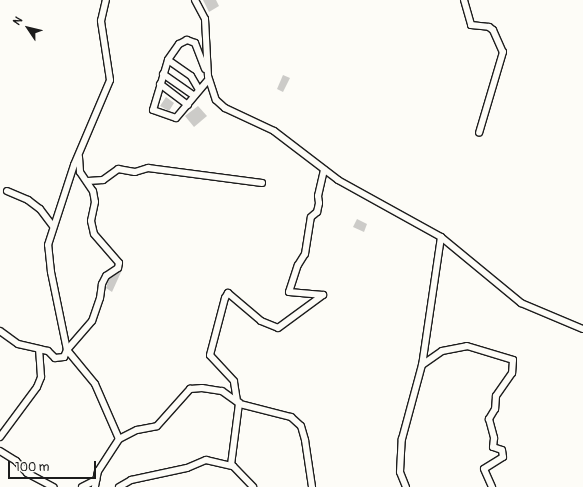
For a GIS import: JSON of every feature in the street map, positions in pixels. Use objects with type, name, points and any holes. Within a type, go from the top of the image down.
[{"type":"street","points":[[106,0],[101,21],[110,80],[79,155],[53,226],[48,245],[51,272],[68,350],[95,384],[119,439]]},
{"type":"street","points":[[195,0],[205,19],[208,78],[188,105],[176,118],[153,110],[168,60],[179,44],[187,40],[192,40],[200,51],[208,78],[216,100],[225,108],[274,131],[324,170],[441,237],[522,303],[583,328]]},
{"type":"street","points":[[464,0],[471,25],[489,27],[494,30],[503,52],[479,133]]},
{"type":"street","points":[[168,60],[191,76],[199,90]]},
{"type":"street","points":[[163,74],[194,96]]},
{"type":"street","points":[[160,84],[188,105]]},
{"type":"street","points":[[0,331],[18,344],[48,351],[55,358],[64,357],[92,320],[100,298],[102,284],[106,276],[118,268],[119,263],[94,234],[92,221],[95,202],[88,181],[80,172],[79,155]]},
{"type":"street","points":[[88,181],[103,180],[118,169],[135,172],[148,168],[262,183]]},
{"type":"street","points":[[231,465],[238,402],[234,381],[210,355],[225,298],[228,293],[261,321],[278,328],[323,295],[289,292],[298,265],[305,254],[312,217],[316,212],[319,203],[318,196],[324,170]]},
{"type":"street","points":[[7,191],[28,200],[40,209],[53,226]]},
{"type":"street","points":[[406,487],[400,472],[402,440],[422,365],[441,237]]},
{"type":"street","points":[[422,365],[442,352],[467,346],[513,360],[512,373],[496,396],[495,409],[489,419],[494,438],[492,448],[502,450],[503,456],[484,469],[492,487]]},
{"type":"street","points":[[0,437],[37,387],[41,377],[39,349]]},
{"type":"street","points":[[94,487],[98,471],[119,439],[137,430],[157,426],[190,390],[202,388],[222,391],[238,402],[252,409],[291,417],[301,426],[306,440],[312,487]]},
{"type":"street","points":[[0,450],[16,461],[28,473],[53,487]]},
{"type":"street","points":[[119,487],[131,480],[188,468],[206,460],[231,465],[253,487]]},
{"type":"street","points":[[82,487],[96,480]]},
{"type":"building","points":[[203,0],[216,0],[219,6],[209,12]]},
{"type":"building","points":[[283,75],[290,78],[283,92],[277,89]]},
{"type":"building","points":[[166,97],[174,103],[169,111],[160,106]]},
{"type":"building","points":[[198,106],[207,116],[194,127],[185,116]]},
{"type":"building","points":[[357,219],[367,224],[364,232],[353,227]]},
{"type":"building","points":[[122,270],[112,292],[106,288],[109,279]]}]
